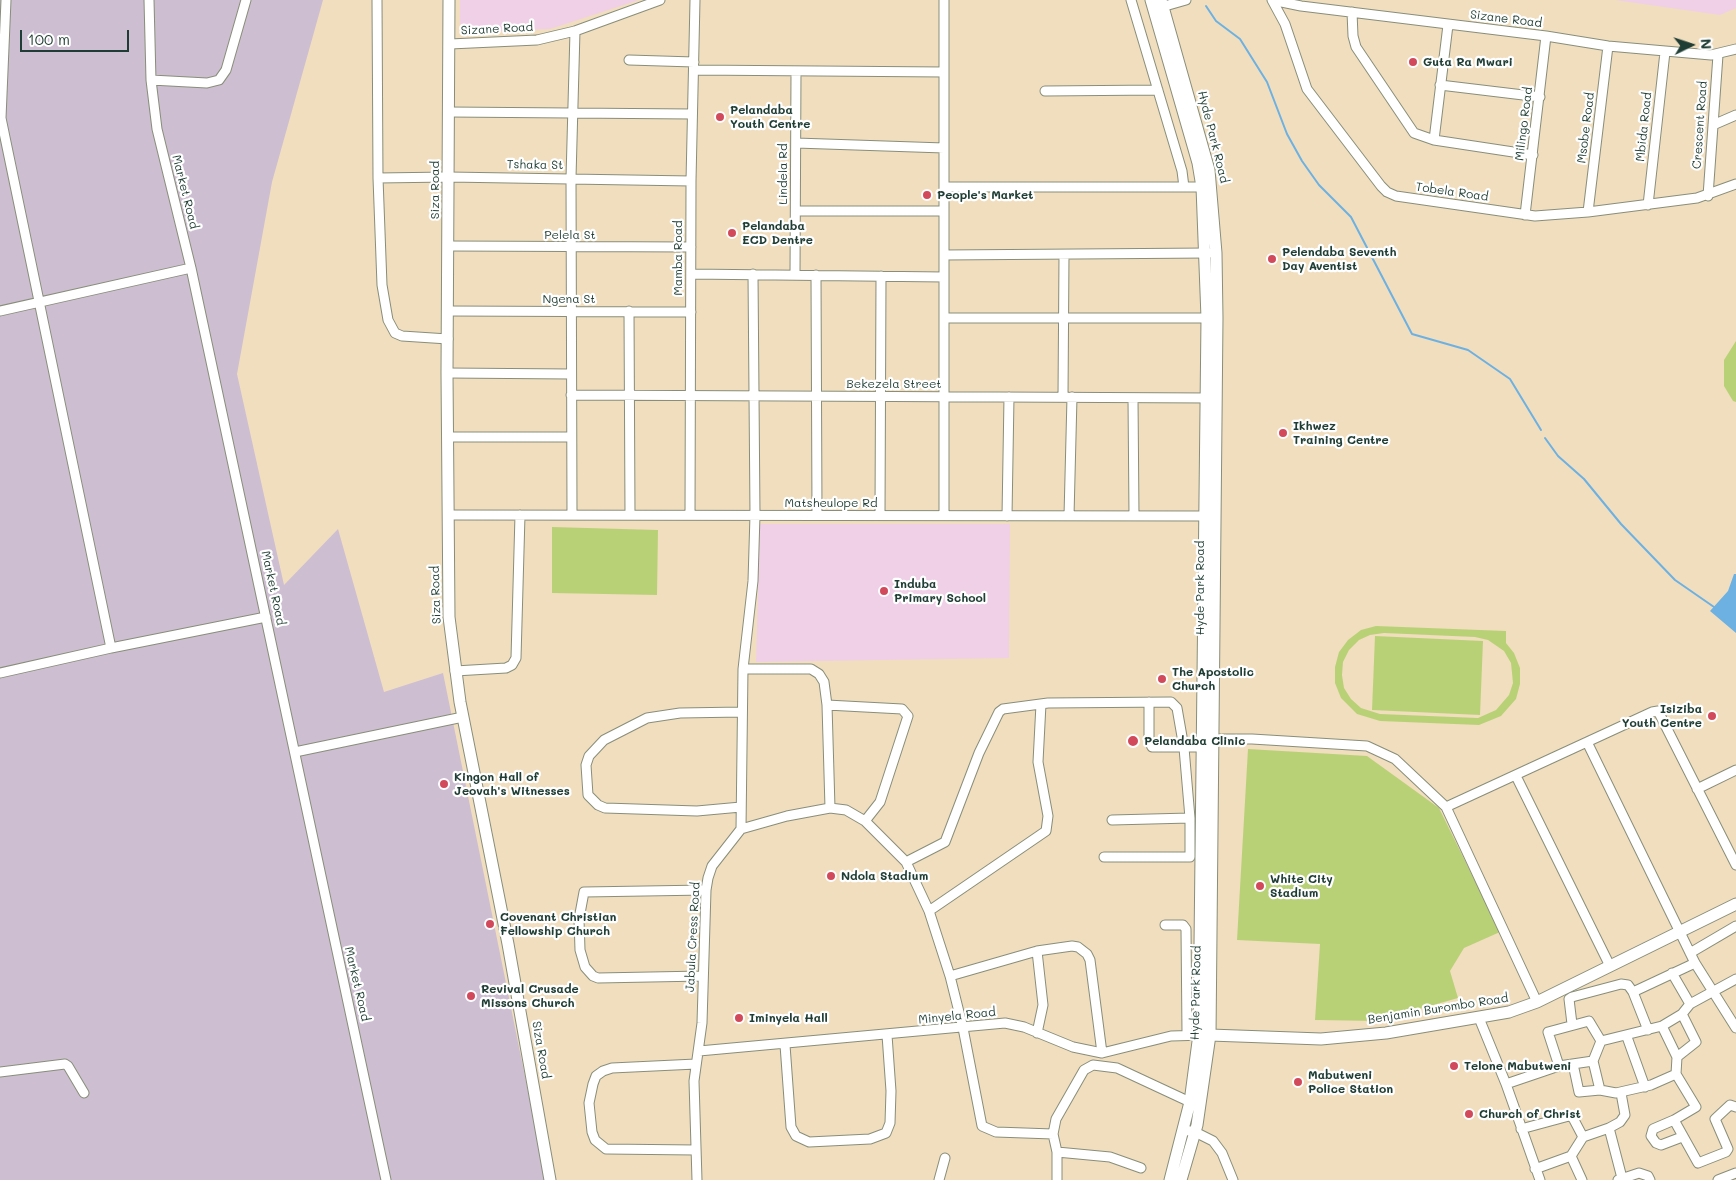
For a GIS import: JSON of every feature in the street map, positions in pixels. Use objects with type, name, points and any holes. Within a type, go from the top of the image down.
[{"type":"street","points":[[6,0],[1,118],[111,648]]},
{"type":"street","name":"Market Road","points":[[149,0],[151,80],[157,129],[191,268],[386,1180]]},
{"type":"street","points":[[151,80],[208,84],[219,80],[226,70],[246,0]]},
{"type":"street","points":[[377,0],[378,178],[382,285],[390,327],[395,333],[402,336],[448,338]]},
{"type":"street","name":"Siza Road","points":[[450,0],[447,373],[450,616],[455,671],[508,944],[550,1180]]},
{"type":"street","name":"Sizane Road","points":[[450,44],[527,42],[575,31],[660,0]]},
{"type":"street","name":"Mamba Road","points":[[690,515],[691,182],[695,0]]},
{"type":"street","points":[[944,0],[944,515]]},
{"type":"street","points":[[1131,0],[1182,171],[1184,187]]},
{"type":"street","points":[[1157,4],[1186,0]]},
{"type":"street","name":"Sizane Road","points":[[1272,0],[1608,46],[1718,55],[1736,49]]},
{"type":"street","name":"Tobela Road","points":[[1272,0],[1285,24],[1308,89],[1387,192],[1396,196],[1525,215],[1588,212],[1648,205],[1708,196],[1736,184]]},
{"type":"street","name":"Hyde Park Road","points":[[1157,4],[1202,140],[1207,187],[1212,318],[1203,1089],[1170,1180]]},
{"type":"street","points":[[1352,12],[1353,36],[1356,47],[1414,133],[1434,140],[1533,155]]},
{"type":"street","points":[[1434,140],[1448,25]]},
{"type":"street","points":[[572,515],[571,178],[575,31]]},
{"type":"street","name":"Milingo Road","points":[[1525,215],[1546,36]]},
{"type":"street","name":"Msobe Road","points":[[1588,212],[1608,46]]},
{"type":"street","name":"Mbida Road","points":[[1648,205],[1665,52]]},
{"type":"street","name":"Crescent Road","points":[[1708,196],[1718,55]]},
{"type":"street","points":[[629,60],[796,72],[944,72]]},
{"type":"street","name":"Lindela Rd","points":[[796,72],[796,275]]},
{"type":"street","points":[[1440,85],[1540,97]]},
{"type":"street","points":[[1045,91],[1158,90]]},
{"type":"street","points":[[449,112],[692,114]]},
{"type":"street","points":[[1713,126],[1736,115]]},
{"type":"street","points":[[796,143],[944,148]]},
{"type":"street","name":"Tshaka St","points":[[378,178],[571,178],[691,182]]},
{"type":"street","points":[[944,187],[1207,187]]},
{"type":"street","points":[[796,211],[944,211]]},
{"type":"street","name":"Pelela St","points":[[449,246],[691,247]]},
{"type":"street","points":[[944,254],[1210,253]]},
{"type":"street","points":[[1064,255],[1069,516]]},
{"type":"street","points":[[0,311],[191,268]]},
{"type":"street","points":[[691,274],[944,277]]},
{"type":"street","points":[[754,274],[755,515],[752,580],[743,669],[741,830],[787,816],[830,808],[846,810],[865,821],[906,862],[929,911],[950,976],[963,1028],[979,1119],[982,1126],[996,1132],[1053,1134]]},
{"type":"street","points":[[816,275],[816,515]]},
{"type":"street","points":[[880,515],[881,276]]},
{"type":"street","name":"Ngena St","points":[[448,311],[690,312]]},
{"type":"street","points":[[629,311],[630,515]]},
{"type":"street","points":[[944,318],[1212,318]]},
{"type":"street","points":[[447,373],[571,374]]},
{"type":"street","name":"Bekezela Street","points":[[571,395],[1212,398]]},
{"type":"street","points":[[1007,516],[1009,397]]},
{"type":"street","points":[[1133,398],[1134,516]]},
{"type":"street","points":[[448,437],[571,437]]},
{"type":"street","name":"Matsheulope Rd","points":[[448,515],[1210,516]]},
{"type":"street","points":[[455,671],[506,668],[512,665],[516,658],[520,515]]},
{"type":"street","points":[[0,673],[111,648],[266,617]]},
{"type":"street","points":[[743,669],[811,669],[819,674],[824,682],[827,705],[830,808]]},
{"type":"street","points":[[1149,702],[1149,741],[1152,747],[1184,748],[1207,743],[1252,739],[1367,746],[1395,759],[1446,807],[1537,1002]]},
{"type":"street","points":[[906,862],[945,842],[979,753],[999,712],[1008,706],[1149,702],[1175,704],[1184,748],[1191,854],[1187,859],[1104,857]]},
{"type":"street","points":[[929,911],[1046,831],[1048,816],[1038,762],[1041,704]]},
{"type":"street","points":[[827,705],[902,709],[908,716],[880,802],[865,821]]},
{"type":"street","points":[[1446,807],[1658,711],[1736,865]]},
{"type":"street","points":[[741,807],[697,811],[605,808],[598,805],[588,795],[586,774],[589,756],[596,746],[640,720],[654,716],[680,713],[742,712]]},
{"type":"street","points":[[295,752],[463,716]]},
{"type":"street","points":[[1586,742],[1695,963],[1736,1028]]},
{"type":"street","points":[[1697,789],[1736,770]]},
{"type":"street","points":[[1516,776],[1610,966]]},
{"type":"street","points":[[1112,820],[1190,818]]},
{"type":"street","name":"Jabula Cress Road","points":[[697,1180],[694,1081],[702,1023],[706,890],[712,866],[741,830]]},
{"type":"street","points":[[703,976],[598,978],[593,976],[585,966],[581,955],[580,919],[584,892],[706,890]]},
{"type":"street","name":"Benjamin Burombo Road","points":[[1205,1035],[1321,1040],[1386,1033],[1509,1012],[1537,1002],[1736,904]]},
{"type":"street","points":[[1165,925],[1183,925],[1186,929],[1187,1034]]},
{"type":"street","points":[[1690,953],[1736,926]]},
{"type":"street","points":[[950,976],[1037,951],[1072,946],[1078,947],[1087,954],[1090,960],[1102,1053]]},
{"type":"street","points":[[1037,951],[1043,1006],[1037,1033]]},
{"type":"street","points":[[1633,992],[1695,963]]},
{"type":"street","points":[[1672,973],[1690,1004]]},
{"type":"street","points":[[1602,1042],[1627,1037],[1662,1026],[1682,1014],[1690,1004],[1736,979]]},
{"type":"street","points":[[1572,1024],[1569,999],[1621,984],[1628,985],[1633,992],[1648,1030]]},
{"type":"street","points":[[1677,1057],[1696,1042],[1682,1014]]},
{"type":"street","points":[[1479,1018],[1506,1084],[1540,1180]]},
{"type":"street","points":[[1559,1066],[1548,1032],[1572,1024],[1589,1021],[1602,1042]]},
{"type":"street","name":"Minyela Road","points":[[699,1051],[1015,1024],[1073,1047],[1102,1053],[1187,1034],[1205,1035]]},
{"type":"street","points":[[1662,1026],[1677,1057],[1676,1074],[1696,1107],[1674,1120],[1653,1129],[1651,1136],[1656,1143],[1661,1145],[1682,1137]]},
{"type":"street","points":[[785,1045],[790,1127],[796,1136],[809,1142],[870,1139],[886,1134],[890,1123],[892,1091],[887,1035]]},
{"type":"street","name":"Hyde Park Road","points":[[1180,1180],[1189,1131],[1190,1102],[1205,1035]]},
{"type":"street","points":[[1627,1037],[1645,1087]]},
{"type":"street","points":[[1600,1090],[1593,1061],[1602,1042]]},
{"type":"street","points":[[1506,1084],[1559,1066],[1593,1061]]},
{"type":"street","points":[[0,1072],[65,1064],[84,1093]]},
{"type":"street","points":[[695,1150],[606,1149],[595,1140],[592,1132],[589,1103],[596,1076],[603,1071],[612,1068],[696,1064]]},
{"type":"street","points":[[1573,1064],[1579,1092],[1600,1090],[1621,1093],[1645,1087],[1676,1074]]},
{"type":"street","points":[[1057,1180],[1057,1152],[1053,1134],[1056,1119],[1084,1070],[1093,1065],[1117,1068],[1190,1102]]},
{"type":"street","points":[[1535,1169],[1571,1156],[1583,1137],[1620,1122],[1625,1114],[1621,1093]]},
{"type":"street","points":[[1674,1120],[1698,1163],[1726,1152],[1728,1145],[1715,1119],[1730,1105],[1736,1107]]},
{"type":"street","points":[[1521,1129],[1569,1116],[1573,1118],[1583,1137]]},
{"type":"street","points":[[1609,1128],[1620,1179],[1639,1173],[1648,1176],[1650,1180]]},
{"type":"street","points":[[1189,1131],[1213,1141],[1222,1153],[1233,1180]]},
{"type":"street","points":[[1057,1152],[1110,1156],[1141,1168]]},
{"type":"street","points":[[1571,1156],[1582,1180]]},
{"type":"street","points":[[939,1180],[945,1158]]},
{"type":"street","points":[[1718,1180],[1736,1173]]},
{"type":"shaded area","points":[[0,0],[323,0],[272,182],[237,374],[284,585],[338,529],[384,692],[443,673],[546,1180],[0,1180]]},
{"type":"shaded area","points":[[460,0],[639,0],[550,29],[477,32],[460,24]]},
{"type":"shaded area","points":[[1615,0],[1736,0],[1736,8],[1720,15]]},
{"type":"shaded area","name":"Induba Primary School","points":[[760,524],[1010,524],[1009,658],[756,662]]},
{"type":"green space","points":[[1736,341],[1736,402],[1733,401],[1724,386],[1724,360]]},
{"type":"green space","points":[[552,527],[658,530],[657,595],[552,593]]},
{"type":"green space","points":[[1376,626],[1506,631],[1506,643],[1514,653],[1520,668],[1520,684],[1516,699],[1501,716],[1479,725],[1380,721],[1357,714],[1341,698],[1335,683],[1335,667],[1339,652],[1348,640],[1361,630]],"holes":[[[1384,633],[1475,637],[1488,640],[1504,651],[1511,663],[1513,683],[1509,695],[1496,710],[1478,718],[1380,714],[1361,708],[1351,699],[1344,688],[1343,662],[1349,650],[1359,640],[1370,635]]]},
{"type":"green space","points":[[1375,636],[1483,641],[1480,715],[1372,710]]},
{"type":"green space","name":"White City Stadium","points":[[1248,749],[1367,756],[1439,808],[1500,932],[1464,948],[1450,971],[1458,998],[1377,1021],[1315,1020],[1320,944],[1237,940]]},
{"type":"water","points":[[1734,574],[1736,574],[1736,633],[1710,611],[1728,591]]},
{"type":"waterway","points":[[1206,6],[1216,21],[1240,39],[1267,82],[1287,134],[1302,161],[1319,185],[1351,217],[1412,334],[1468,350],[1510,379],[1541,430]]},
{"type":"waterway","points":[[1545,438],[1558,456],[1584,479],[1621,524],[1675,580],[1714,607]]},
{"type":"place","name":"Guta Ra Mwari","points":[[1413,62]]},
{"type":"place","name":"Pelandaba Youth Centre","points":[[720,117]]},
{"type":"place","name":"People's Market","points":[[927,195]]},
{"type":"place","name":"Pelandaba ECD Dentre","points":[[732,233]]},
{"type":"place","name":"Pelendaba Seventh Day Aventist","points":[[1272,259]]},
{"type":"place","name":"Ikhwez Training Centre","points":[[1283,433]]},
{"type":"place","name":"Induba Primary School","points":[[884,591]]},
{"type":"place","name":"The Apostolic Church","points":[[1162,679]]},
{"type":"place","name":"Isiziba Youth Centre","points":[[1712,716]]},
{"type":"place","name":"Pelandaba Clinic","points":[[1133,741]]},
{"type":"place","name":"Kingon Hall of Jeovah's Witnesses","points":[[444,784]]},
{"type":"place","name":"Ndola Stadium","points":[[831,876]]},
{"type":"place","name":"White City Stadium","points":[[1260,886]]},
{"type":"place","name":"Covenant Christian Fellowship Church","points":[[490,924]]},
{"type":"place","name":"Revival Crusade Missons Church","points":[[471,996]]},
{"type":"place","name":"Iminyela Hall","points":[[739,1018]]},
{"type":"place","name":"Telone Mabutweni","points":[[1454,1066]]},
{"type":"place","name":"Mabutweni Police Station","points":[[1298,1082]]},
{"type":"place","name":"Church of Christ","points":[[1469,1114]]}]
